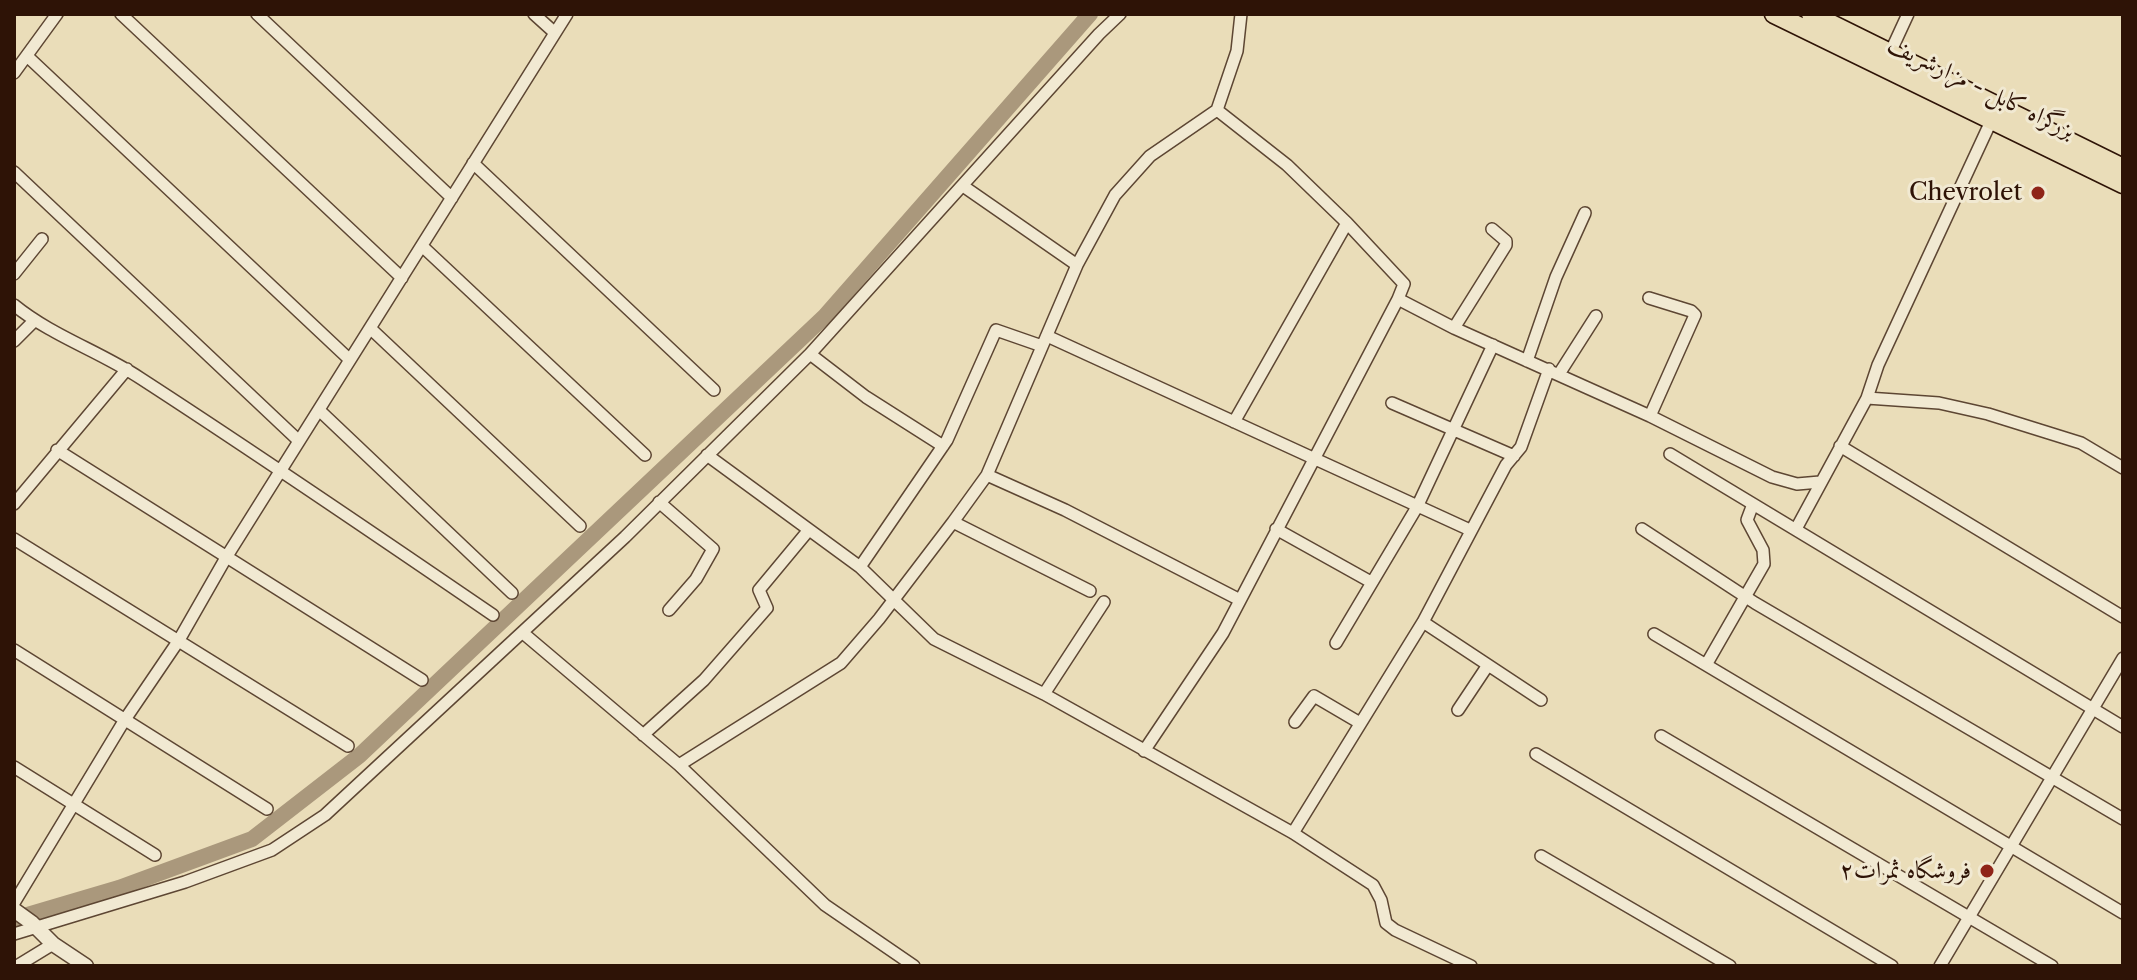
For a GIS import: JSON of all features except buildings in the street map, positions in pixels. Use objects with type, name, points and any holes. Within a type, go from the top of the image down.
[{"type":"highway","name":"بزرگراه کابل - مزارشریف","points":[[1774,14],[2123,168]]},
{"type":"highway","name":"بزرگراه کابل - مزارشریف","points":[[1811,14],[1890,53],[2123,184]]},
{"type":"street","points":[[14,73],[57,14]]},
{"type":"street","points":[[121,14],[402,278]]},
{"type":"street","points":[[257,14],[452,198]]},
{"type":"street","points":[[534,14],[555,33]]},
{"type":"street","points":[[86,966],[53,944],[15,909],[72,804],[179,640],[227,556],[567,14]]},
{"type":"street","points":[[14,934],[35,925],[185,882],[272,850],[325,815],[523,633],[810,354],[1120,14]]},
{"type":"street","points":[[679,765],[841,663],[953,522],[987,475],[1077,265],[1115,195],[1150,156],[1217,110],[1237,51],[1241,14]]},
{"type":"street","points":[[1890,53],[1908,14]]},
{"type":"street","points":[[27,56],[350,360]]},
{"type":"street","points":[[1144,751],[1223,633],[1398,299],[1403,282],[1287,165],[1217,110]]},
{"type":"street","points":[[1796,529],[1867,398],[1878,365],[1995,113]]},
{"type":"street","points":[[473,163],[714,390]]},
{"type":"street","points":[[14,172],[299,441]]},
{"type":"street","points":[[963,186],[1077,265]]},
{"type":"street","points":[[1527,361],[1556,277],[1585,213]]},
{"type":"street","points":[[1234,422],[1347,223]]},
{"type":"street","points":[[1454,328],[1506,245],[1506,241],[1492,229]]},
{"type":"street","points":[[14,274],[42,239]]},
{"type":"street","points":[[422,246],[645,455]]},
{"type":"street","points":[[1649,298],[1695,315],[1650,416]]},
{"type":"street","points":[[1398,299],[1454,328],[1650,416],[1772,477],[1797,484],[1820,482]]},
{"type":"street","points":[[14,305],[34,321],[127,369],[493,615]]},
{"type":"street","points":[[1293,833],[1423,622],[1506,465],[1521,447],[1554,371],[1596,316]]},
{"type":"street","points":[[14,341],[34,321]]},
{"type":"street","points":[[370,328],[580,526]]},
{"type":"street","points":[[860,567],[943,446],[996,330],[1044,341],[1313,457],[1470,530]]},
{"type":"street","points":[[1336,643],[1417,507],[1493,345]]},
{"type":"street","points":[[810,354],[866,397],[943,446]]},
{"type":"street","points":[[14,504],[127,369]]},
{"type":"street","points":[[1867,398],[1939,403],[1988,414],[2081,443],[2123,468]]},
{"type":"street","points":[[1392,403],[1514,456]]},
{"type":"street","points":[[319,410],[512,593]]},
{"type":"street","points":[[1840,446],[2123,617]]},
{"type":"street","points":[[57,450],[422,680]]},
{"type":"street","points":[[1670,454],[2123,727]]},
{"type":"street","points":[[707,455],[860,567],[934,639],[1044,694],[1293,833],[1373,885],[1381,900],[1386,923],[1395,930],[1471,966]]},
{"type":"street","points":[[987,475],[1065,510],[1240,600]]},
{"type":"street","points":[[659,502],[713,549],[696,579],[669,610]]},
{"type":"street","points":[[1706,665],[1765,558],[1747,520],[1753,504]]},
{"type":"street","points":[[953,522],[1090,591]]},
{"type":"street","points":[[1276,529],[1371,582]]},
{"type":"street","points":[[1642,529],[1746,597],[2123,819]]},
{"type":"street","points":[[643,735],[704,680],[767,608],[759,590],[808,531]]},
{"type":"street","points":[[14,539],[348,746]]},
{"type":"street","points":[[1044,694],[1104,602]]},
{"type":"street","points":[[1423,622],[1541,700]]},
{"type":"street","points":[[523,633],[679,765],[825,905],[914,966]]},
{"type":"street","points":[[1654,634],[2123,913]]},
{"type":"street","points":[[14,650],[267,809]]},
{"type":"street","points":[[1940,966],[2123,658]]},
{"type":"street","points":[[1458,710],[1488,665]]},
{"type":"street","points":[[1295,722],[1314,696],[1360,723]]},
{"type":"street","points":[[1661,736],[2052,966]]},
{"type":"street","points":[[1536,754],[1892,966]]},
{"type":"street","points":[[14,767],[155,855]]},
{"type":"street","points":[[1541,856],[1730,966]]},
{"type":"street","points":[[17,966],[53,944]]},
{"type":"waterway","points":[[14,919],[119,888],[252,839],[359,756],[825,316],[1090,14]]},
{"type":"place","name":"Chevrolet","points":[[2038,193]]},
{"type":"place","name":"فروشگاه ثمرات٢","points":[[1987,871]]}]
